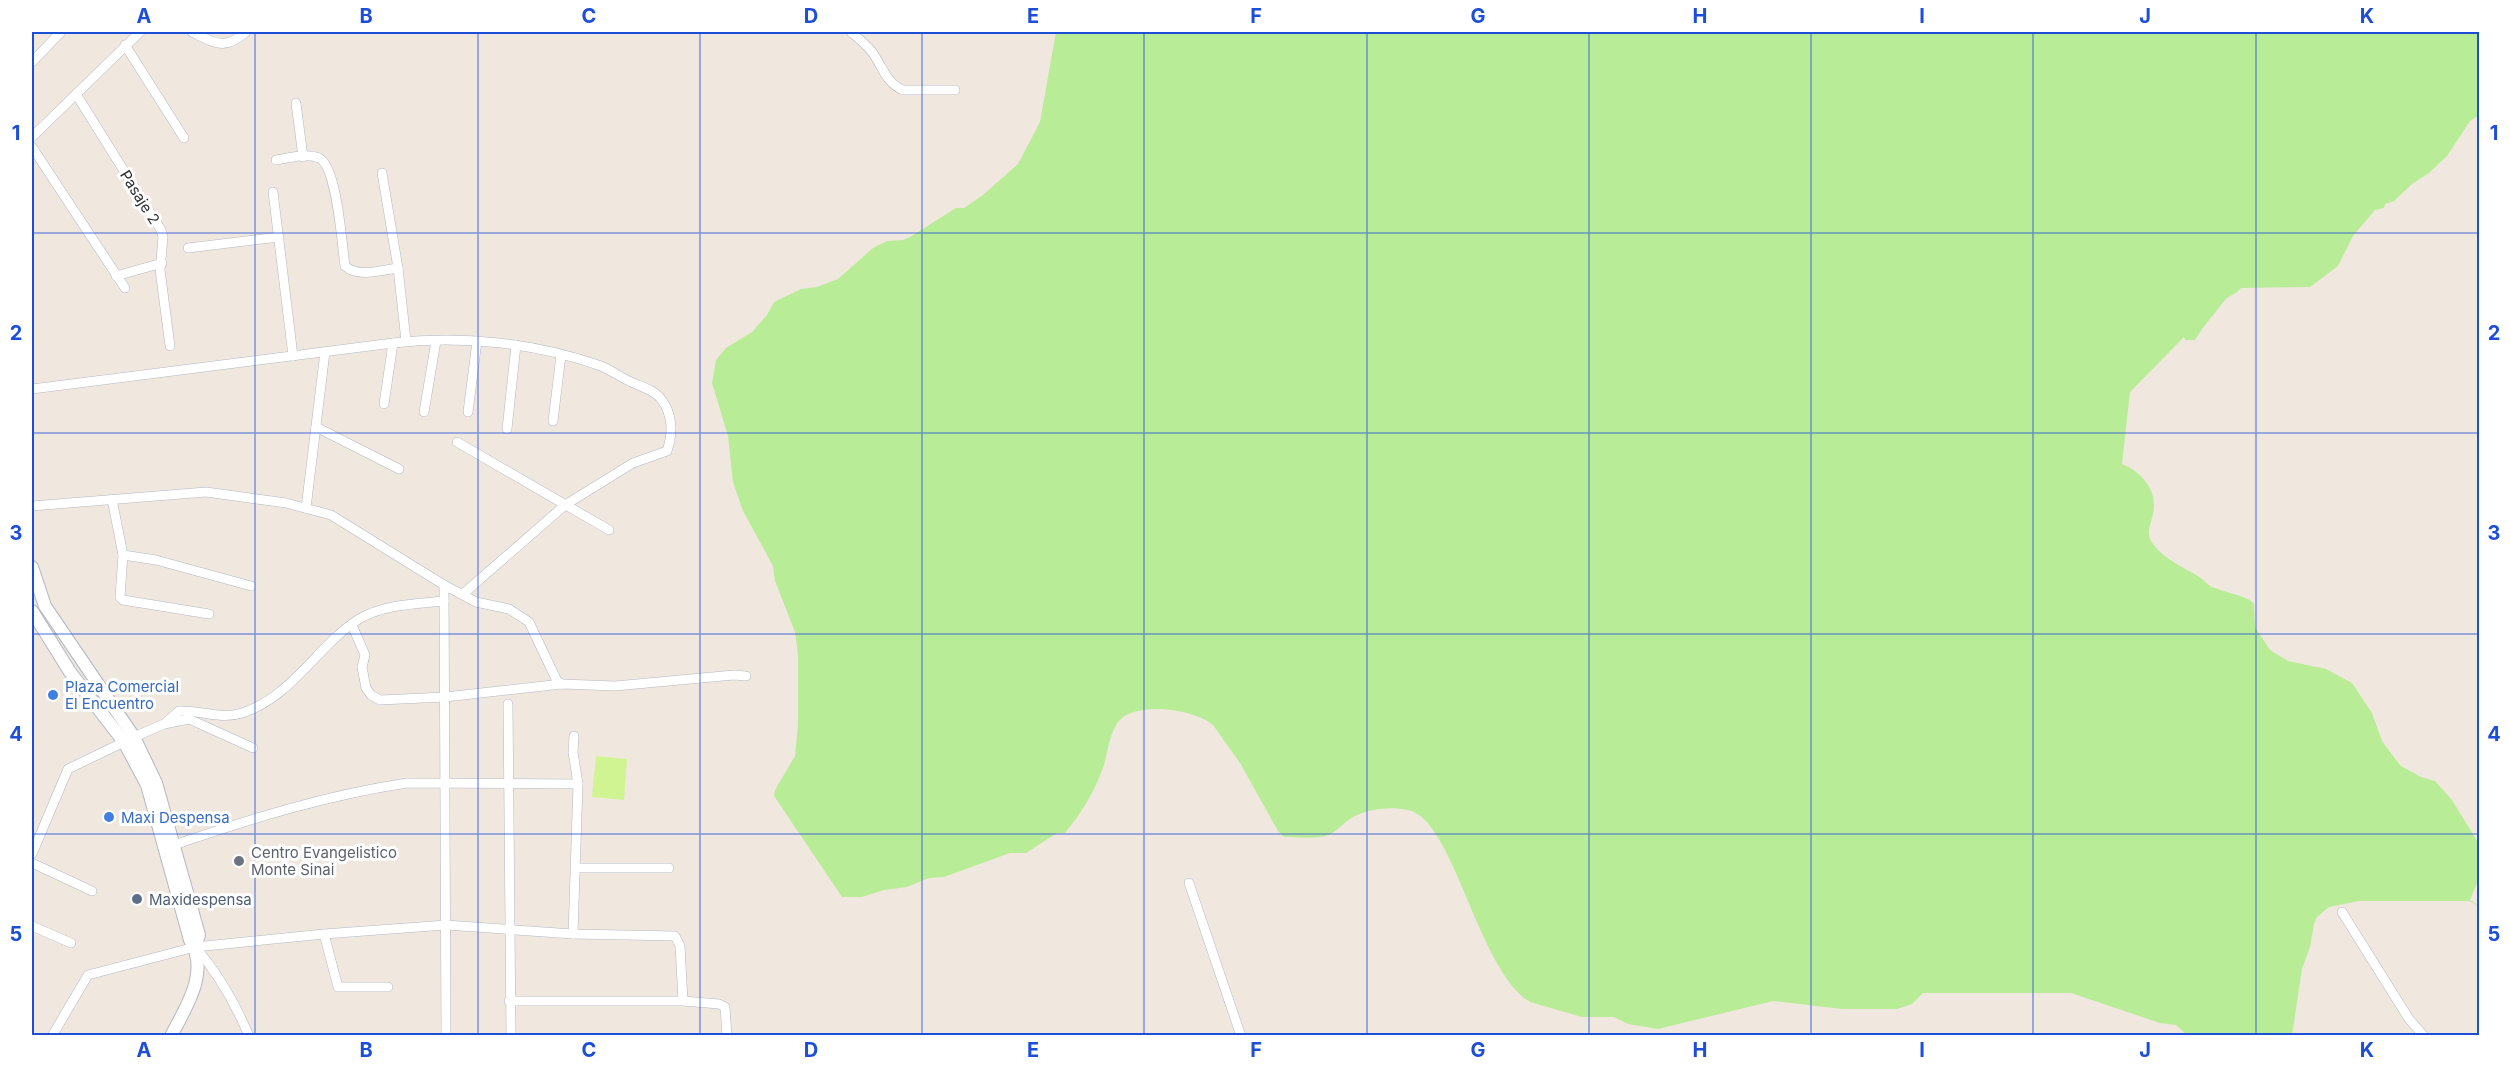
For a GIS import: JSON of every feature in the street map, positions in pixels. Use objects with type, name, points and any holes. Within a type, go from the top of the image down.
[{"type":"main road","points":[[32,567],[45,606],[110,700],[109,708],[156,783],[199,935],[195,947]]},
{"type":"main road","points":[[32,604],[85,676],[93,678]]},
{"type":"main road","points":[[32,611],[83,690],[129,739],[147,785],[190,940],[195,947],[198,965],[193,994],[171,1035]]},
{"type":"main road","points":[[83,690],[102,702],[110,700]]},
{"type":"street","points":[[32,62],[62,32]]},
{"type":"street","points":[[32,137],[140,32]]},
{"type":"street","points":[[192,32],[218,44],[232,43],[246,32]]},
{"type":"street","points":[[851,32],[871,50],[888,80],[895,87],[903,90],[955,90]]},
{"type":"street","points":[[125,45],[184,138]]},
{"type":"street","name":"Pasaje 2","points":[[76,94],[161,230],[162,263],[160,270],[170,346]]},
{"type":"street","points":[[296,103],[303,157]]},
{"type":"street","points":[[32,147],[124,288]]},
{"type":"street","points":[[276,160],[317,157],[325,162],[329,171],[345,266],[350,271],[357,273],[398,268]]},
{"type":"street","points":[[382,173],[398,268],[406,341]]},
{"type":"street","points":[[273,192],[293,356]]},
{"type":"street","points":[[188,248],[279,237]]},
{"type":"street","points":[[116,276],[162,263]]},
{"type":"street","points":[[32,389],[406,341],[436,340],[516,345],[561,355],[603,367],[660,396],[668,410],[672,437],[667,451],[633,463],[565,505],[463,594]]},
{"type":"street","points":[[424,412],[436,340]]},
{"type":"street","points":[[468,412],[477,341]]},
{"type":"street","points":[[384,404],[393,343]]},
{"type":"street","points":[[507,429],[516,345]]},
{"type":"street","points":[[306,508],[325,352]]},
{"type":"street","points":[[553,421],[561,355]]},
{"type":"street","points":[[316,427],[399,470]]},
{"type":"street","points":[[457,442],[609,530]]},
{"type":"street","points":[[32,506],[206,492],[286,503],[331,515],[444,585],[476,602],[509,609],[529,622],[557,681],[562,684]]},
{"type":"street","points":[[112,499],[123,555],[120,597],[123,600],[209,614]]},
{"type":"street","points":[[123,555],[156,560],[251,586]]},
{"type":"street","points":[[444,585],[446,1035]]},
{"type":"street","points":[[164,724],[179,711],[222,716],[244,712],[279,693],[360,619],[383,609],[444,601]]},
{"type":"street","points":[[351,625],[365,656],[362,667],[366,688],[371,695],[380,700],[445,697],[562,684],[615,686],[734,675],[746,676]]},
{"type":"street","points":[[508,704],[511,1035]]},
{"type":"street","points":[[32,854],[68,768],[164,724],[189,719],[253,748]]},
{"type":"street","points":[[573,934],[578,784],[573,752],[574,736]]},
{"type":"street","points":[[174,845],[262,815],[361,790],[407,783],[578,784]]},
{"type":"street","points":[[32,863],[92,891]]},
{"type":"street","points":[[576,868],[669,868]]},
{"type":"street","points":[[1189,883],[1241,1035]]},
{"type":"street","points":[[2342,912],[2409,1019],[2424,1035]]},
{"type":"street","points":[[52,1035],[88,975],[195,947],[446,925],[573,934],[675,936],[680,946],[683,1001]]},
{"type":"street","points":[[32,926],[71,943]]},
{"type":"street","points":[[324,934],[338,987],[388,987]]},
{"type":"street","points":[[195,947],[226,986],[249,1035]]},
{"type":"street","points":[[510,1001],[683,1001],[719,1004],[725,1007],[727,1035]]},
{"type":"green space","points":[[1056,32],[2479,32],[2478,116],[2470,121],[2447,156],[2394,201],[2385,204],[2384,208],[2375,210],[2353,236],[2338,266],[2310,287],[2241,288],[2225,300],[2195,340],[2185,340],[2184,337],[2130,392],[2122,464],[2136,472],[2151,490],[2154,506],[2149,536],[2158,550],[2212,587],[2250,600],[2254,604],[2255,627],[2270,650],[2288,661],[2326,669],[2352,683],[2372,713],[2382,741],[2401,766],[2421,777],[2435,781],[2452,800],[2479,844],[2479,878],[2470,900],[2479,906],[2469,901],[2359,901],[2329,907],[2317,917],[2314,924],[2310,947],[2302,969],[2292,1035],[2187,1035],[2176,1025],[2160,1023],[2071,993],[1923,993],[1912,1004],[1897,1009],[1842,1009],[1773,1001],[1658,1029],[1628,1024],[1614,1017],[1582,1017],[1530,1002],[1511,985],[1480,929],[1439,839],[1424,819],[1408,810],[1393,808],[1376,810],[1353,817],[1325,836],[1284,837],[1278,831],[1240,763],[1213,725],[1193,715],[1165,709],[1137,711],[1126,715],[1118,722],[1096,784],[1065,833],[1057,833],[1026,853],[1010,853],[944,877],[929,878],[907,887],[884,890],[862,897],[842,897],[774,796],[775,790],[795,756],[798,725],[798,655],[795,632],[775,581],[773,566],[743,511],[733,482],[728,436],[712,383],[716,360],[726,348],[752,332],[767,315],[774,302],[801,289],[817,287],[838,279],[873,248],[887,241],[910,237],[956,208],[964,208],[983,195],[1018,164],[1040,122]]},
{"type":"green space","points":[[596,756],[627,759],[624,800],[592,797]]},
{"type":"place","name":"Plaza Comercial El Encuentro","points":[[53,695]]},
{"type":"place","name":"Maxi Despensa","points":[[109,817]]},
{"type":"place","name":"Centro Evangelistico Monte Sinai","points":[[239,861]]},
{"type":"place","name":"Maxidespensa","points":[[137,899]]}]
